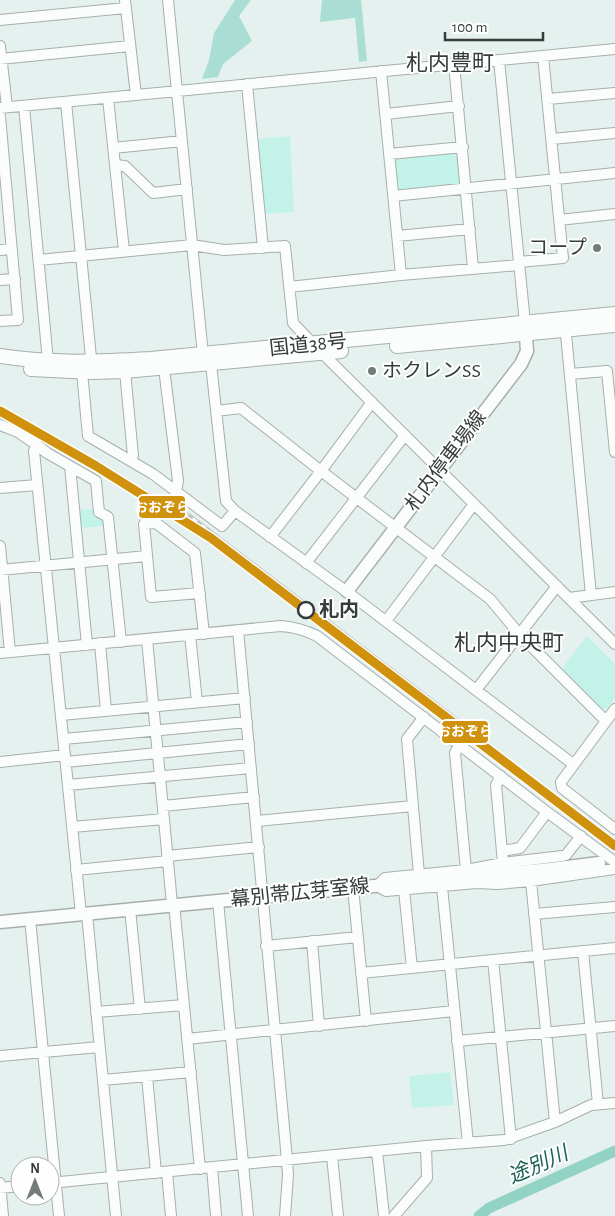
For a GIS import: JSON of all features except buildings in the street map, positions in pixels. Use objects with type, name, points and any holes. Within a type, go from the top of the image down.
[{"type":"highway","name":"国道38号","points":[[0,366],[53,371],[207,360],[565,324],[615,314]]},
{"type":"highway","name":"国道38号","points":[[565,324],[615,325]]},
{"type":"highway","name":"国道38号","points":[[0,356],[125,371],[164,368],[207,360]]},
{"type":"main road","name":"札内停車場線","points":[[347,591],[521,364],[527,350],[525,328]]},
{"type":"main road","name":"幕別帯広芽室線","points":[[0,922],[599,863]]},
{"type":"street","points":[[168,0],[192,245],[207,360],[216,411],[226,501],[235,511],[347,591],[573,764]]},
{"type":"street","points":[[0,20],[126,4],[136,95]]},
{"type":"street","points":[[0,46],[3,108],[615,49]]},
{"type":"street","points":[[1,59],[130,46]]},
{"type":"street","points":[[289,287],[563,258],[543,56]]},
{"type":"street","points":[[499,60],[525,328]]},
{"type":"street","points":[[454,64],[473,268]]},
{"type":"street","points":[[381,71],[402,275]]},
{"type":"street","points":[[247,84],[263,248]]},
{"type":"street","points":[[548,99],[615,94]]},
{"type":"street","points":[[108,98],[124,252]]},
{"type":"street","points":[[66,102],[82,256],[88,368],[88,436],[153,474],[222,526],[235,511]]},
{"type":"street","points":[[24,106],[48,361]]},
{"type":"street","points":[[386,114],[458,106]]},
{"type":"street","points":[[0,116],[4,208],[12,249],[18,320],[0,321]]},
{"type":"street","points":[[552,139],[615,133]]},
{"type":"street","points":[[113,148],[182,141]]},
{"type":"street","points":[[389,154],[463,147]]},
{"type":"street","points":[[115,165],[125,166],[153,193],[187,190]]},
{"type":"street","points":[[393,196],[615,173]]},
{"type":"street","points":[[559,220],[615,214]]},
{"type":"street","points":[[397,236],[470,229]]},
{"type":"street","points":[[39,260],[192,245],[224,250],[285,246],[293,323],[615,644]]},
{"type":"street","points":[[0,250],[12,249]]},
{"type":"street","points":[[0,280],[15,279]]},
{"type":"street","points":[[565,324],[591,595]]},
{"type":"street","points":[[164,368],[178,481],[176,491]]},
{"type":"street","points":[[125,371],[131,460]]},
{"type":"street","points":[[570,374],[607,371],[615,452]]},
{"type":"street","points":[[270,537],[372,402]]},
{"type":"street","points":[[216,411],[241,408],[490,600],[520,635],[606,721]]},
{"type":"street","points":[[0,425],[18,432],[96,481],[99,512],[108,517],[121,642]]},
{"type":"street","points":[[306,563],[405,435]]},
{"type":"street","points":[[37,445],[34,451],[76,870],[84,914],[96,1012],[116,1216]]},
{"type":"street","points":[[70,466],[87,645]]},
{"type":"street","points":[[0,488],[38,485]]},
{"type":"street","points":[[386,621],[474,504]]},
{"type":"street","points":[[200,593],[151,597],[144,524],[156,523],[195,553],[200,593],[204,634]]},
{"type":"street","points":[[0,546],[5,652],[281,626],[297,628],[317,636],[615,862]]},
{"type":"street","points":[[1,570],[79,561],[147,556]]},
{"type":"street","points":[[476,690],[557,586]]},
{"type":"street","points":[[569,598],[615,592]]},
{"type":"street","points":[[238,630],[287,1160],[285,1216]]},
{"type":"street","points":[[190,635],[197,702]]},
{"type":"street","points":[[147,639],[167,859],[200,1169]]},
{"type":"street","points":[[100,643],[106,711]]},
{"type":"street","points":[[61,715],[245,698]]},
{"type":"street","points":[[615,709],[561,782],[562,788],[615,829]]},
{"type":"street","points":[[420,874],[407,739],[424,717]]},
{"type":"street","points":[[64,739],[247,722]]},
{"type":"street","points":[[0,762],[158,754],[249,744]]},
{"type":"street","points":[[459,745],[455,753],[466,870]]},
{"type":"street","points":[[68,785],[252,768]]},
{"type":"street","points":[[500,776],[496,785],[503,863]]},
{"type":"street","points":[[163,806],[254,797]]},
{"type":"street","points":[[257,822],[413,806]]},
{"type":"street","points":[[502,851],[520,848],[547,812]]},
{"type":"street","points":[[72,827],[164,819]]},
{"type":"street","points":[[581,836],[566,854],[562,856],[503,863],[466,870],[385,878],[377,886],[386,892],[476,883],[498,884],[531,881],[615,869]]},
{"type":"street","points":[[76,870],[259,847]]},
{"type":"street","points":[[531,881],[554,1122]]},
{"type":"street","points":[[442,887],[468,1143]]},
{"type":"street","points":[[354,888],[366,1021]]},
{"type":"street","points":[[404,890],[412,968]]},
{"type":"street","points":[[218,901],[248,1216]]},
{"type":"street","points":[[534,914],[615,907]]},
{"type":"street","points":[[130,909],[140,1009]]},
{"type":"street","points":[[30,919],[51,1156]]},
{"type":"street","points":[[266,946],[358,937]]},
{"type":"street","points":[[312,942],[319,1026]]},
{"type":"street","points":[[361,973],[615,948]]},
{"type":"street","points":[[583,951],[598,1104]]},
{"type":"street","points":[[493,960],[511,1139]]},
{"type":"street","points":[[96,1012],[184,1005]]},
{"type":"street","points":[[187,1039],[454,1011]]},
{"type":"street","points":[[457,1041],[615,1026]]},
{"type":"street","points":[[0,1056],[100,1047]]},
{"type":"street","points":[[103,1080],[190,1072]]},
{"type":"street","points":[[147,1076],[156,1173]]},
{"type":"street","points":[[60,1182],[511,1139],[591,1105],[615,1102]]},
{"type":"street","points":[[394,1216],[427,1178],[426,1146]]},
{"type":"street","points":[[377,1151],[384,1216]]},
{"type":"street","points":[[332,1156],[338,1216]]},
{"type":"street","points":[[212,1167],[216,1216]]},
{"type":"street","points":[[167,1172],[171,1216]]},
{"type":"street","points":[[0,1183],[3,1216]]},
{"type":"street","points":[[287,1193],[293,1216]]},
{"type":"green space","points":[[235,0],[251,0],[239,16],[252,41],[223,64],[218,77],[202,79],[209,60],[214,33]]},
{"type":"green space","points":[[322,0],[361,0],[367,61],[359,62],[355,18],[320,22]]},
{"type":"green space","points":[[290,136],[294,212],[265,214],[258,139]]},
{"type":"green space","points":[[457,152],[459,154],[462,183],[460,185],[400,191],[397,189],[395,160],[397,158]]},
{"type":"green space","points":[[95,509],[95,516],[104,520],[104,526],[80,528],[78,510]]},
{"type":"green space","points":[[587,636],[615,664],[615,698],[607,709],[600,709],[561,670]]},
{"type":"green space","points":[[450,1072],[454,1105],[412,1108],[409,1076]]},
{"type":"waterway","name":"途別川","points":[[479,1216],[489,1208],[615,1151]]},
{"type":"railway","points":[[96,466],[190,516],[477,735],[551,797]]},
{"type":"transit line","name":"おおぞら","points":[[0,411],[96,466],[211,538],[615,846]]},
{"type":"place","name":"コープ","points":[[597,248]]},
{"type":"place","name":"ホクレンSS","points":[[372,371]]},
{"type":"place","name":"札内","points":[[306,610]]},
{"type":"district","name":"札内豊町","points":[[450,63]]},
{"type":"district","name":"札内中央町","points":[[509,643]]}]
